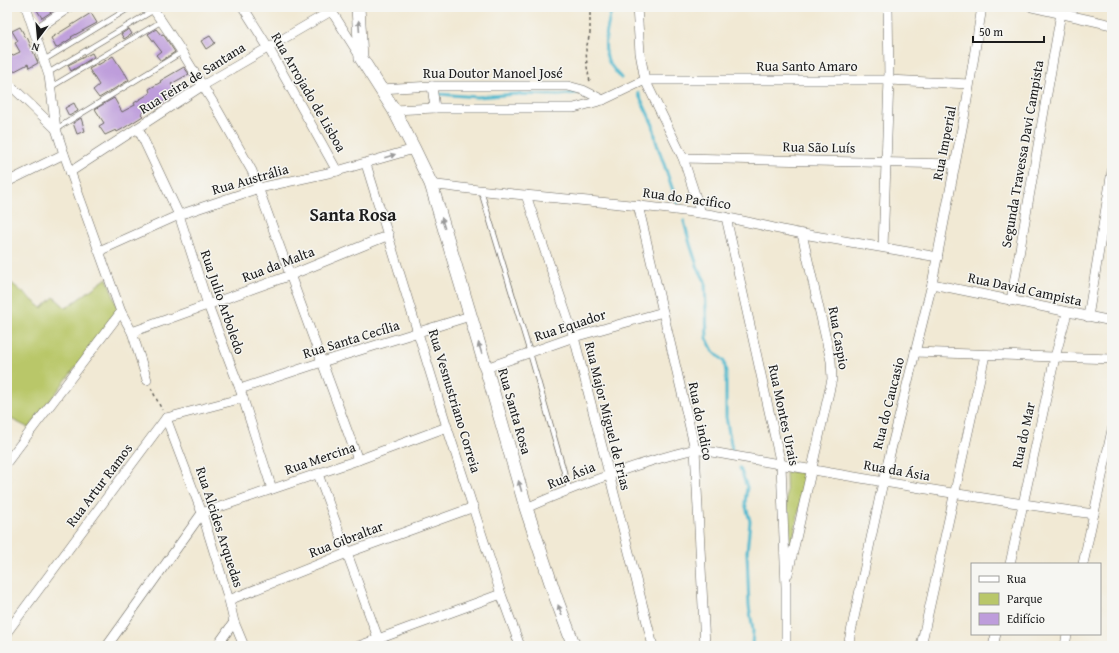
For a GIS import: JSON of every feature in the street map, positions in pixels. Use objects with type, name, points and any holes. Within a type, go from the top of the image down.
[{"type":"street","points":[[26,7],[48,73],[56,129],[64,154],[121,312],[132,332],[147,380]]},
{"type":"street","points":[[34,30],[70,7]]},
{"type":"street","name":"Rua Arrojado de Lisboa","points":[[243,7],[268,47],[337,171]]},
{"type":"street","points":[[358,7],[361,58]]},
{"type":"street","points":[[637,7],[640,53],[645,80],[683,158],[701,213]]},
{"type":"street","points":[[883,247],[889,80],[888,7]]},
{"type":"street","name":"Rua Imperial","points":[[932,284],[982,7]]},
{"type":"street","points":[[1032,7],[1112,25]]},
{"type":"street","points":[[153,9],[182,52],[217,109],[248,164],[259,188],[358,460]]},
{"type":"street","points":[[330,9],[361,58]]},
{"type":"street","name":"Rua Feira de Santana","points":[[70,172],[202,86],[330,9]]},
{"type":"street","name":"Segunda Travessa Davi Campista","points":[[1011,301],[1061,13]]},
{"type":"street","name":"Rua Santa Rosa","points":[[361,58],[394,110],[431,184],[526,508],[556,598],[574,646]]},
{"type":"street","points":[[394,110],[435,108],[574,108],[603,100],[645,80]]},
{"type":"street","name":"Rua Santo Amaro","points":[[645,80],[889,80],[969,84]]},
{"type":"street","points":[[7,82],[56,129]]},
{"type":"street","points":[[432,86],[435,108]]},
{"type":"street","name":"Rua Doutor Manoel José","points":[[380,89],[432,86],[568,86],[577,87],[603,100]]},
{"type":"street","name":"Rua Julio Arboledo","points":[[138,128],[179,215],[208,305],[242,394],[272,489]]},
{"type":"street","name":"Rua Austrália","points":[[99,251],[179,215],[259,188],[366,164],[414,149]]},
{"type":"street","points":[[7,182],[64,154]]},
{"type":"street","name":"Rua São Luís","points":[[683,158],[954,164]]},
{"type":"street","name":"Rua Vesnustriano Correia","points":[[366,164],[447,427],[501,594],[520,646]]},
{"type":"street","points":[[1088,317],[1112,171]]},
{"type":"street","points":[[7,172],[17,178]]},
{"type":"street","name":"Rua do Pacifico","points":[[431,184],[480,191],[638,205],[701,213],[802,234],[938,257]]},
{"type":"street","name":"Rua Major Miguel de Frias","points":[[526,195],[574,337],[653,646]]},
{"type":"street","name":"Rua do indico","points":[[638,205],[695,449],[705,646]]},
{"type":"street","name":"Rua Montes Urais","points":[[726,217],[781,465],[786,587],[786,646]]},
{"type":"street","name":"Rua Caspio","points":[[786,587],[832,379],[831,361],[802,234]]},
{"type":"street","name":"Rua da Malta","points":[[132,332],[290,275],[389,235]]},
{"type":"street","name":"Rua David Campista","points":[[932,284],[1112,321]]},
{"type":"street","name":"Rua do Caucasio","points":[[848,646],[883,482],[932,284]]},
{"type":"street","points":[[7,462],[121,312]]},
{"type":"street","name":"Rua Equador","points":[[486,368],[574,337],[663,312]]},
{"type":"street","name":"Rua do Mar","points":[[1010,563],[1022,504],[1066,312]]},
{"type":"street","name":"Rua Santa Cecília","points":[[242,394],[322,362],[470,316]]},
{"type":"street","points":[[915,352],[1112,359]]},
{"type":"street","points":[[921,646],[953,494],[985,355]]},
{"type":"street","points":[[166,418],[242,394]]},
{"type":"street","name":"Rua Alcides Arquedas","points":[[166,418],[202,513],[229,600],[234,622],[244,646]]},
{"type":"street","name":"Rua Artur Ramos","points":[[7,632],[166,418]]},
{"type":"street","name":"Rua Mercina","points":[[202,513],[358,460],[447,427]]},
{"type":"street","points":[[1083,563],[1112,430]]},
{"type":"street","name":"Rua da Ásia","points":[[695,449],[953,494],[1094,514]]},
{"type":"street","name":"Rua Ásia","points":[[526,508],[569,489],[609,475],[674,454],[695,449]]},
{"type":"street","points":[[318,474],[379,642]]},
{"type":"street","name":"Rua Gibraltar","points":[[229,600],[347,553],[474,507]]},
{"type":"street","points":[[107,646],[202,513]]},
{"type":"street","points":[[359,646],[379,642],[501,594]]},
{"type":"street","points":[[217,646],[234,622]]},
{"type":"street","points":[[993,646],[996,635]]},
{"type":"street","points":[[1065,646],[1067,635]]},
{"type":"lane","points":[[44,60],[131,7]]},
{"type":"lane","points":[[48,73],[153,9]]},
{"type":"lane","points":[[50,87],[162,21]]},
{"type":"lane","points":[[56,129],[182,52]]},
{"type":"lane","points":[[480,191],[530,353],[569,489]]},
{"type":"path","points":[[590,7],[590,33],[586,49],[587,67],[592,94]]},
{"type":"path","points":[[147,380],[166,418]]},
{"type":"green space","points":[[107,278],[119,311],[29,428],[7,417],[7,286],[10,282],[42,308],[54,297],[66,308]]},
{"type":"green space","points":[[786,471],[807,473],[788,563]]},
{"type":"building","points":[[35,7],[59,7],[42,18]]},
{"type":"building","points":[[91,13],[97,23],[71,37],[72,38],[56,48],[51,38]]},
{"type":"building","points":[[20,27],[26,38],[27,37],[38,63],[29,68],[28,64],[7,75],[7,58],[20,52],[15,43],[18,41],[12,31]]},
{"type":"building","points":[[129,29],[132,34],[124,39],[121,34]]},
{"type":"building","points":[[156,29],[161,35],[163,34],[175,52],[161,61],[156,55],[161,51],[148,34]]},
{"type":"building","points":[[210,36],[215,43],[206,49],[201,41]]},
{"type":"building","points":[[92,53],[94,57],[71,71],[68,65]]},
{"type":"building","points":[[113,56],[129,80],[99,98],[93,90],[99,85],[89,69]]},
{"type":"building","points":[[184,67],[189,74],[171,84],[177,93],[141,114],[143,116],[124,128],[117,132],[116,130],[105,135],[99,126],[104,123],[95,109],[114,98],[122,112],[135,105],[134,103],[150,93],[149,89],[161,82],[160,81]]},
{"type":"building","points":[[74,103],[78,111],[69,116],[65,108]]},
{"type":"building","points":[[81,118],[85,131],[77,134],[73,123]]},
{"type":"waterway","points":[[611,11],[606,36],[606,54],[611,65],[621,78]]},
{"type":"waterway","points":[[439,94],[477,97],[516,94],[560,95],[576,93]]},
{"type":"waterway","points":[[638,93],[653,125],[656,141],[678,205]]},
{"type":"waterway","points":[[684,221],[698,268],[705,281],[707,339],[713,351],[724,361],[726,372],[726,417],[733,455]]},
{"type":"waterway","points":[[740,468],[747,487],[745,503],[750,521],[747,552],[749,606],[753,630],[752,646]]},
{"type":"district","name":"Santa Rosa","points":[[353,215]]}]
